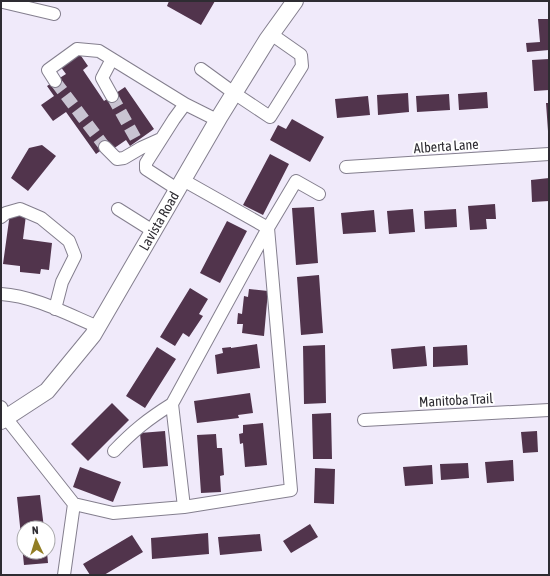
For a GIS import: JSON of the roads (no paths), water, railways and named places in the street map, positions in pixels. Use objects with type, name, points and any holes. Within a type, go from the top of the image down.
[{"type":"main road","name":"Lavista Road","points":[[3,415],[47,391],[93,335],[217,120],[271,34],[294,1]]},
{"type":"street","points":[[3,3],[54,14]]},
{"type":"street","points":[[201,70],[270,117],[302,66],[301,55],[271,34]]},
{"type":"street","points":[[56,81],[48,70],[57,62],[77,49],[99,51],[185,104],[217,120]]},
{"type":"street","points":[[112,58],[102,78],[112,96]]},
{"type":"street","points":[[185,104],[146,163],[146,169],[180,184],[268,228]]},
{"type":"street","points":[[105,147],[117,159],[124,158],[139,144],[161,139]]},
{"type":"street","name":"Alberta Lane","points":[[346,168],[549,154]]},
{"type":"street","points":[[114,451],[144,422],[172,404],[268,228],[296,181],[319,194]]},
{"type":"street","points":[[1,217],[6,213],[20,209],[41,218],[69,241],[75,256],[62,282],[55,309]]},
{"type":"street","points":[[118,209],[153,231]]},
{"type":"street","points":[[3,415],[74,504],[113,513],[184,507],[291,490],[268,228]]},
{"type":"street","points":[[1,294],[13,295],[55,309],[98,327]]},
{"type":"street","points":[[172,404],[184,507]]},
{"type":"street","name":"Manitoba Trail","points":[[364,420],[549,410]]},
{"type":"street","points":[[64,575],[74,504]]},
{"type":"tunnel","points":[[55,81],[105,147]]},
{"type":"tunnel","points":[[112,96],[137,141]]}]
